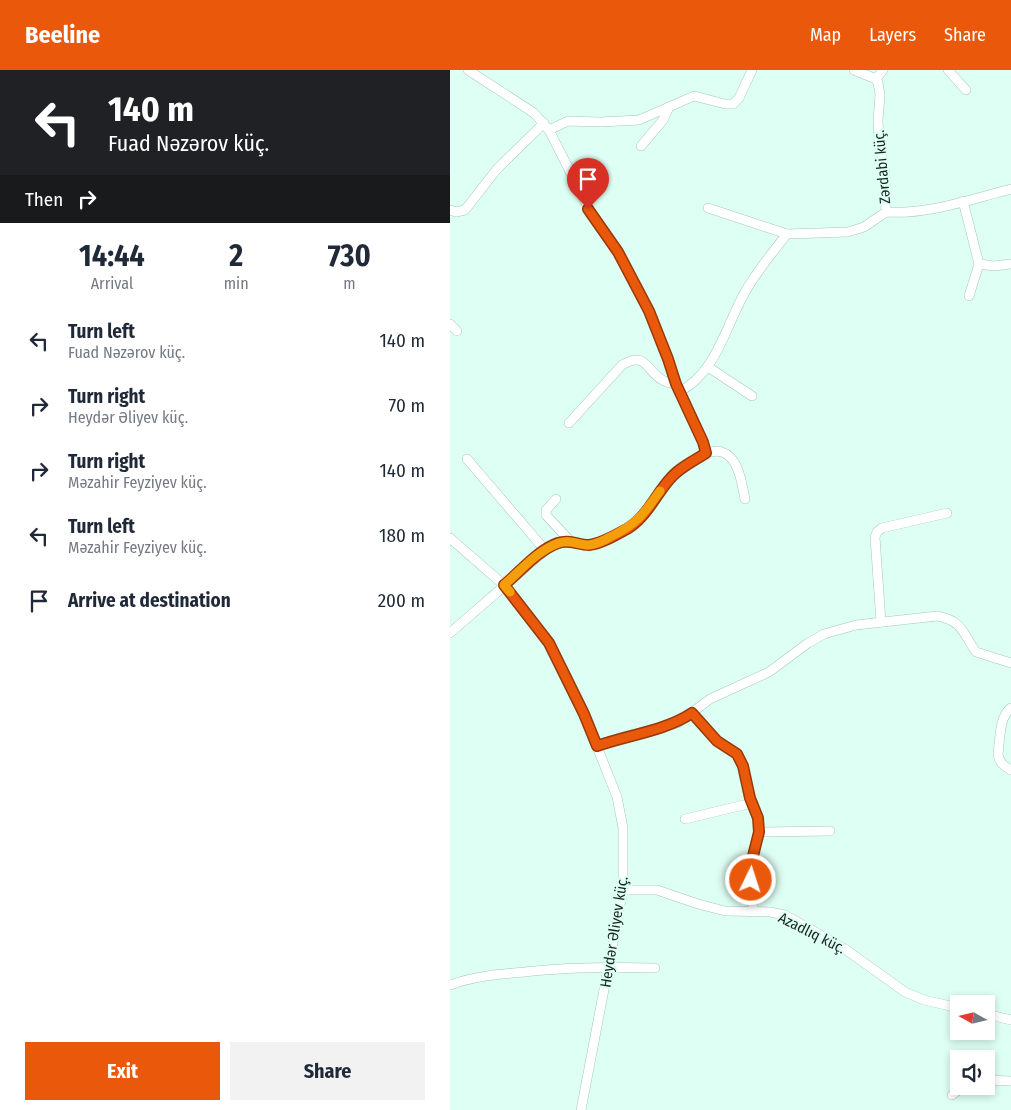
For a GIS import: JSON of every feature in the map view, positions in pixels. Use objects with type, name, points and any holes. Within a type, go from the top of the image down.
[{"type":"street","points":[[468,70],[534,113],[547,127],[588,209],[618,252],[649,311],[678,388],[703,442],[706,453]]},
{"type":"street","points":[[450,210],[456,212],[465,210],[497,169],[547,127],[568,121],[639,120],[694,96],[725,104],[733,104],[752,70]]},
{"type":"street","points":[[854,70],[876,79],[884,70]]},
{"type":"street","points":[[948,70],[966,90]]},
{"type":"street","name":"Zərdabi küç.","points":[[876,79],[880,94],[878,130],[884,174],[886,212],[903,213],[918,211],[1011,189]]},
{"type":"street","points":[[641,146],[663,120],[669,108]]},
{"type":"street","points":[[963,201],[979,264],[969,296]]},
{"type":"street","points":[[708,208],[787,234],[848,232],[864,227],[886,212]]},
{"type":"street","points":[[569,423],[622,365],[630,360],[637,359],[644,362],[664,381],[678,388],[692,385],[708,367],[744,294],[766,260],[787,234]]},
{"type":"street","points":[[979,264],[994,266],[1011,264]]},
{"type":"street","points":[[708,367],[752,396]]},
{"type":"street","points":[[450,633],[545,550],[560,542],[586,545],[597,544],[635,523],[645,513],[670,478],[706,453],[720,451],[727,454],[742,480],[745,499]]},
{"type":"street","points":[[467,459],[545,550]]},
{"type":"street","points":[[556,499],[546,510],[546,515],[571,542]]},
{"type":"street","points":[[881,622],[875,537],[877,532],[882,528],[947,513]]},
{"type":"street","name":"Heydər Əliyev küç.","points":[[450,538],[504,585],[549,643],[584,714],[617,797],[623,828],[623,890],[584,1109]]},
{"type":"street","points":[[597,746],[622,737],[678,723],[710,700],[769,672],[808,643],[824,634],[856,626],[937,616],[958,624],[976,652],[1011,663]]},
{"type":"street","points":[[1011,708],[1006,711],[1004,717],[998,754],[1003,765],[1011,770]]},
{"type":"street","points":[[692,713],[717,741],[737,754],[743,766],[752,803],[758,818],[759,832],[753,856],[753,912]]},
{"type":"street","points":[[685,819],[752,803]]},
{"type":"street","points":[[759,832],[830,831]]},
{"type":"street","name":"Azadlıq küç.","points":[[623,890],[657,890],[725,911],[785,916],[845,949],[905,992],[924,1000],[950,1006]]},
{"type":"street","points":[[450,985],[479,976],[553,969],[654,968]]},
{"type":"street","points":[[995,1016],[1011,1020]]},
{"type":"street","points":[[995,1080],[1011,1081]]},
{"type":"slow traffic","points":[[510,592],[504,585],[548,548],[560,542],[586,545],[597,544],[635,523],[645,513],[660,491]]},
{"type":"route","points":[[588,209],[618,252],[649,311],[676,384],[703,442],[706,453],[670,478],[645,513],[626,529],[597,544],[586,545],[560,542],[548,548],[504,585],[549,643],[584,714],[597,746],[622,737],[678,723],[692,713],[703,728],[717,741],[737,754],[743,766],[746,785],[758,818],[759,832],[753,856],[751,880]]}]
